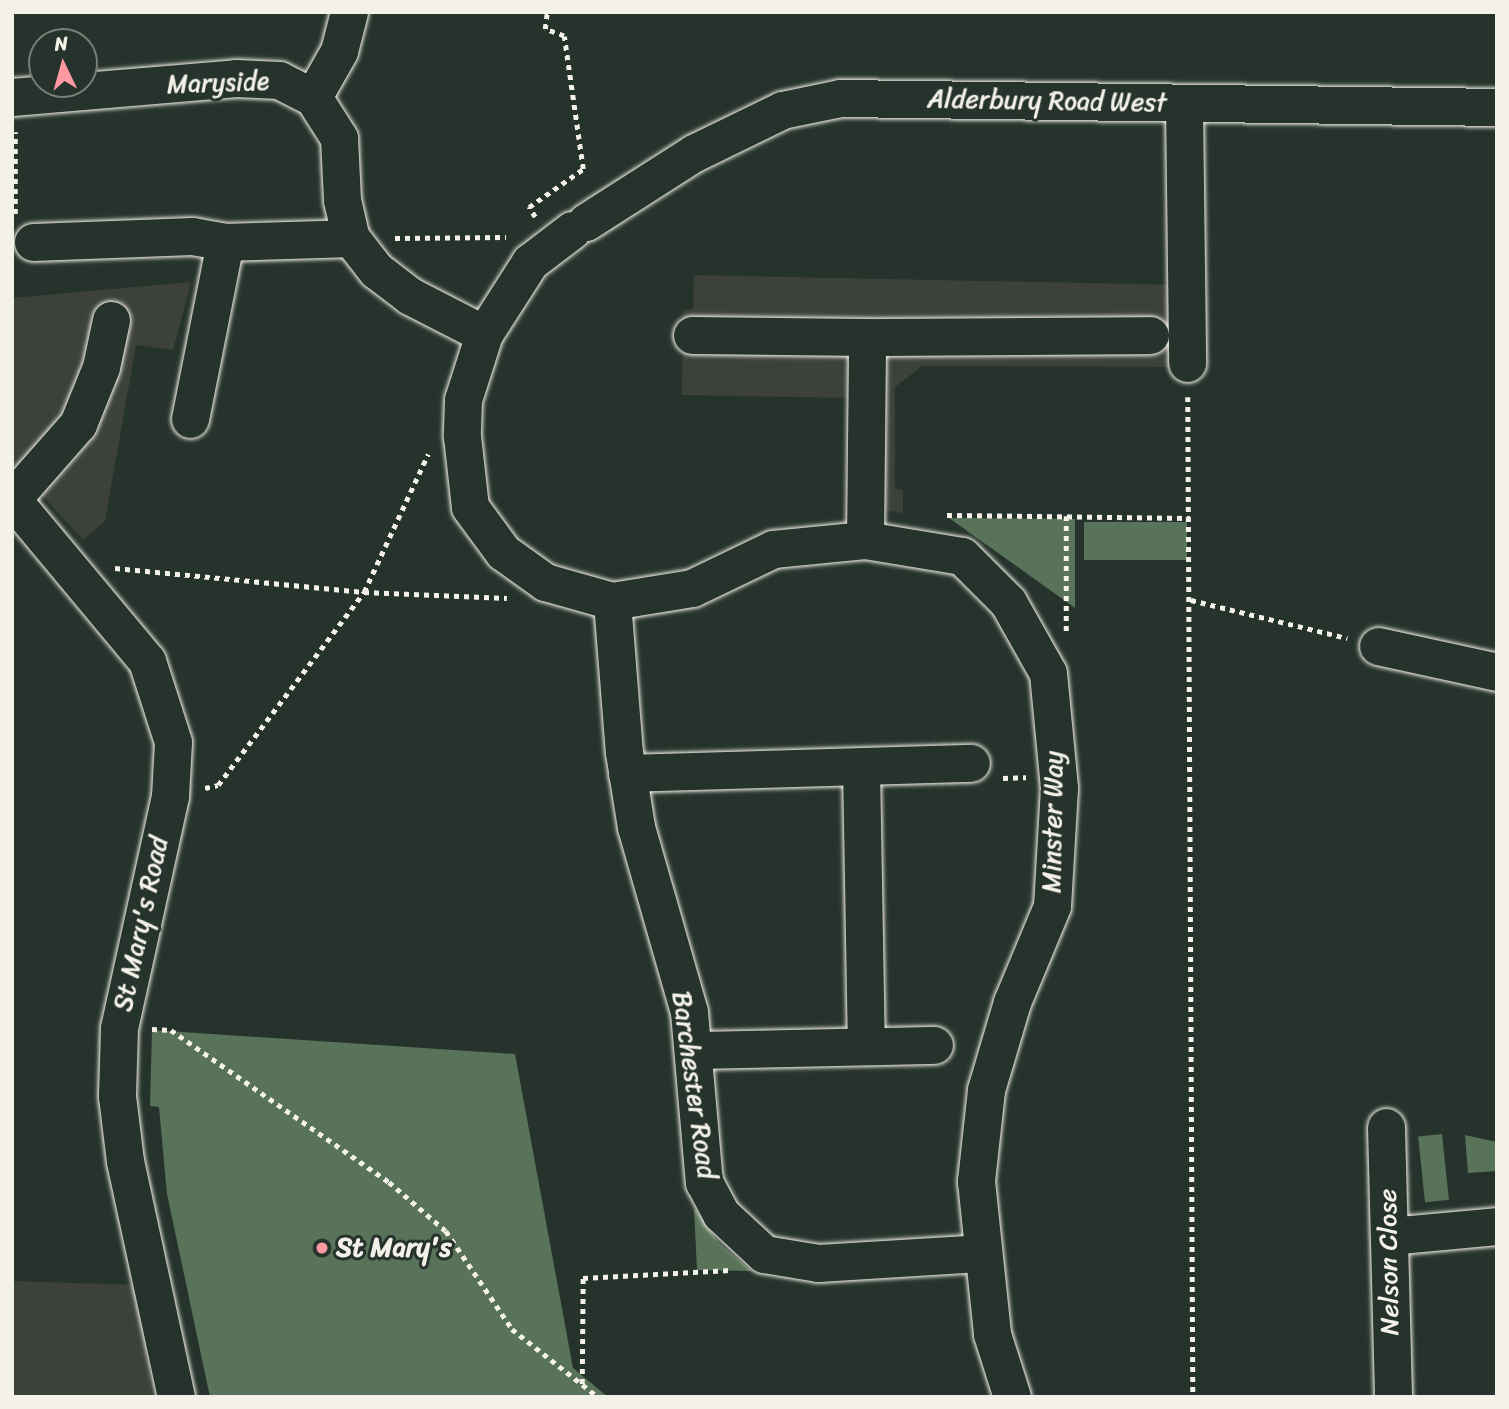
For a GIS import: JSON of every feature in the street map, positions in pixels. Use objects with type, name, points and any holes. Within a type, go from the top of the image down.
[{"type":"street","points":[[349,12],[339,51],[313,97],[339,138],[342,200],[351,238],[376,270],[410,296],[484,334]]},
{"type":"street","name":"Maryside","points":[[14,97],[236,78],[279,80],[313,97]]},
{"type":"street","name":"Alderbury Road West","points":[[520,249],[622,200],[694,153],[782,110],[840,98],[1497,107]]},
{"type":"street","points":[[1184,103],[1187,363]]},
{"type":"street","points":[[33,242],[192,236],[225,242],[351,238]]},
{"type":"street","points":[[190,419],[225,242]]},
{"type":"street","name":"Minster Way","points":[[520,249],[484,334],[463,400],[462,436],[470,507],[503,552],[545,582],[612,601],[692,588],[773,549],[865,540],[962,556],[1008,602],[1048,673],[1058,776],[1052,906],[1012,1002],[986,1090],[975,1181],[992,1334],[1012,1397]]},
{"type":"street","points":[[12,499],[78,424],[101,367],[111,320]]},
{"type":"street","points":[[692,335],[1150,335]]},
{"type":"street","points":[[865,540],[867,337]]},
{"type":"street","name":"St Mary's Road","points":[[12,499],[147,660],[173,742],[170,796],[119,1028],[117,1096],[124,1161],[176,1397]]},
{"type":"street","name":"Barchester Road","points":[[612,601],[627,773],[636,827],[689,1012],[704,1182],[721,1214],[764,1254]]},
{"type":"street","points":[[1378,646],[1497,672]]},
{"type":"street","points":[[627,773],[971,762]]},
{"type":"street","points":[[861,766],[866,1046]]},
{"type":"street","points":[[693,1050],[934,1045]]},
{"type":"street","name":"Nelson Close","points":[[1386,1127],[1393,1397]]},
{"type":"street","points":[[1389,1236],[1497,1226]]},
{"type":"street","points":[[764,1254],[818,1263],[981,1253]]},
{"type":"path","points":[[547,12],[545,29],[564,36],[583,169],[529,208],[566,226]]},
{"type":"path","points":[[14,97],[14,232],[33,242]]},
{"type":"path","points":[[351,238],[520,249]]},
{"type":"path","points":[[1187,363],[1191,600],[1193,1397]]},
{"type":"path","points":[[170,796],[218,785],[364,592],[430,449]]},
{"type":"path","points":[[932,515],[1190,518]]},
{"type":"path","points":[[1048,673],[1066,671],[1066,516]]},
{"type":"path","points":[[68,564],[364,592],[501,600],[545,582]]},
{"type":"path","points":[[1191,600],[1378,646]]},
{"type":"path","points":[[971,762],[984,778],[1058,776]]},
{"type":"path","points":[[119,1028],[171,1030],[389,1182],[446,1231],[512,1329],[598,1397]]},
{"type":"path","points":[[582,1385],[583,1278],[751,1269],[764,1254]]},
{"type":"shaded area","points":[[694,275],[1181,285],[1184,367],[922,366],[895,387],[895,489],[903,490],[903,513],[853,506],[852,398],[682,395],[683,310],[693,309]]},
{"type":"shaded area","points":[[191,282],[173,350],[136,345],[105,521],[83,540],[12,462],[12,298]]},
{"type":"shaded area","points":[[12,1281],[137,1285],[152,1397],[12,1397]]},
{"type":"green space","points":[[949,518],[1075,519],[1075,608]]},
{"type":"green space","points":[[1084,522],[1187,522],[1187,560],[1084,560]]},
{"type":"green space","points":[[152,1030],[515,1054],[573,1368],[608,1397],[210,1397],[167,1194],[159,1107],[150,1106]]},
{"type":"green space","points":[[1442,1134],[1449,1200],[1425,1202],[1418,1137]]},
{"type":"green space","points":[[1465,1135],[1497,1142],[1497,1171],[1468,1173]]},
{"type":"green space","points":[[694,1208],[719,1243],[752,1271],[697,1270]]},
{"type":"place","name":"St Mary's","points":[[322,1248]]}]
